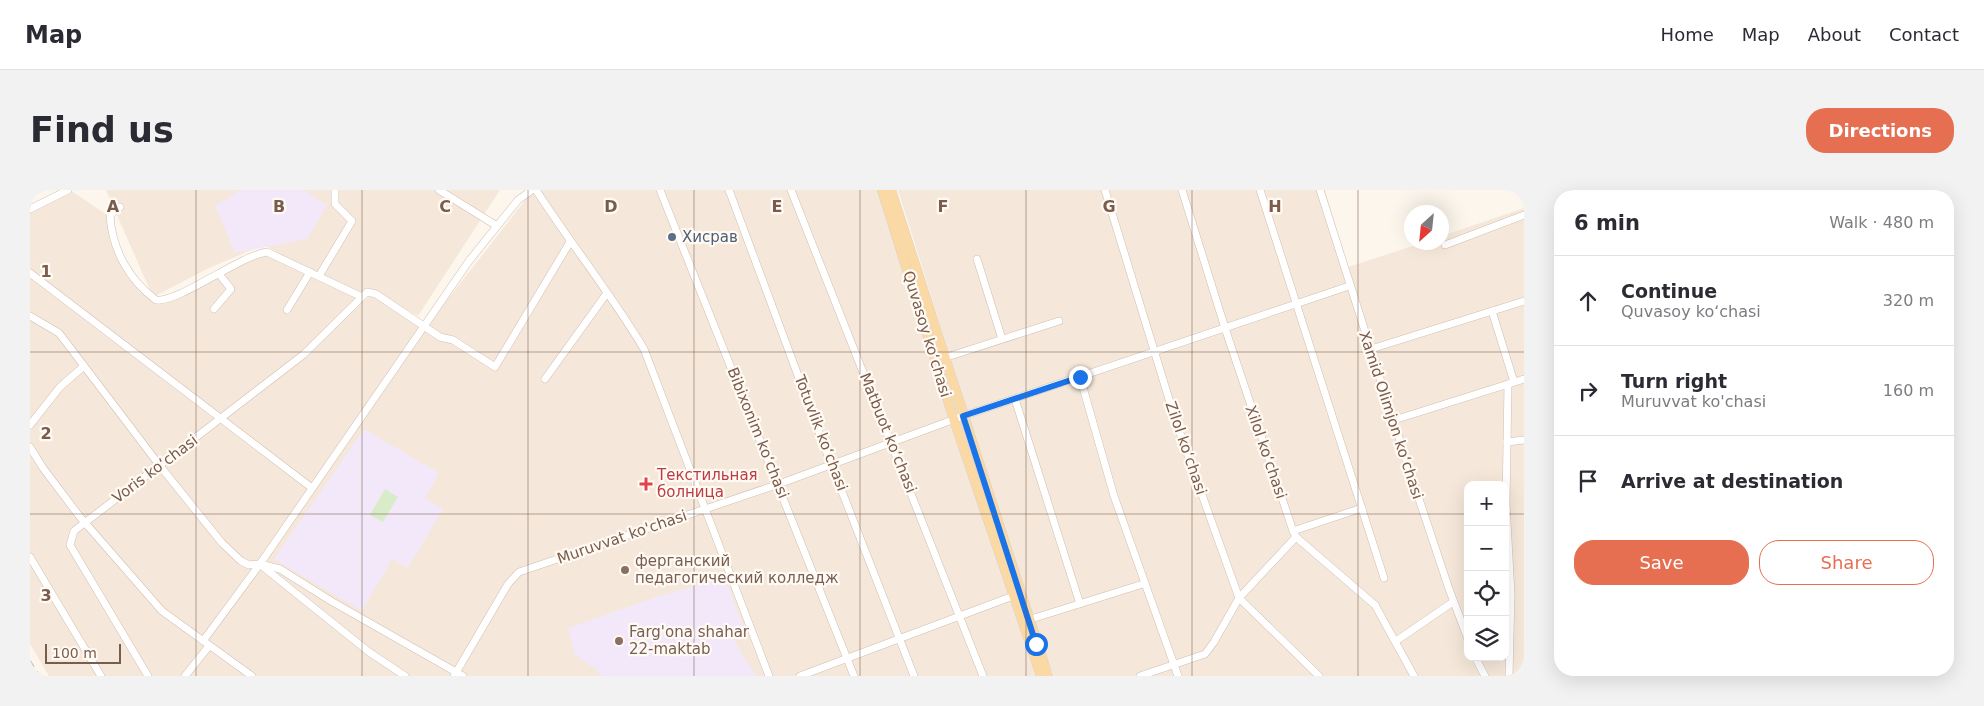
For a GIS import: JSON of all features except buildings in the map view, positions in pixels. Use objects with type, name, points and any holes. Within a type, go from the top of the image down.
[{"type":"main road","name":"Quvasoy koʻchasi","points":[[882,190],[954,420],[1041,676]]},
{"type":"main road","name":"Quvasoy koʻchasi","points":[[891,190],[1029,623],[1048,676]]},
{"type":"street","points":[[30,209],[68,190]]},
{"type":"street","points":[[319,276],[352,220],[335,204],[335,190]]},
{"type":"street","points":[[439,190],[497,226]]},
{"type":"street","points":[[185,676],[469,261],[518,200],[532,190]]},
{"type":"street","points":[[536,190],[570,242],[608,293],[644,349],[769,676]]},
{"type":"street","name":"Bibixonim koʻchasi","points":[[660,190],[779,484],[854,676]]},
{"type":"street","name":"Totuvlik koʻchasi","points":[[729,190],[914,676]]},
{"type":"street","name":"Matbuot koʻchasi","points":[[791,190],[983,676]]},
{"type":"street","name":"Zilol koʻchasi","points":[[1105,190],[1176,422],[1239,598],[1319,676]]},
{"type":"street","name":"Xilol koʻchasi","points":[[1182,190],[1225,328],[1294,534]]},
{"type":"street","points":[[1260,190],[1384,578]]},
{"type":"street","name":"Xamid Olimjon koʻchasi","points":[[1320,190],[1349,286],[1453,602],[1464,629]]},
{"type":"street","points":[[120,207],[110,215],[116,250],[123,265],[156,300],[162,300],[219,274],[253,254],[267,252],[362,297],[371,291],[440,337],[453,340],[495,367],[570,242]]},
{"type":"street","points":[[1449,243],[1524,215]]},
{"type":"street","points":[[977,259],[1002,339]]},
{"type":"street","points":[[287,310],[310,272]]},
{"type":"street","points":[[30,273],[223,418],[312,488]]},
{"type":"street","points":[[214,309],[230,289],[219,274]]},
{"type":"street","points":[[963,416],[1349,286]]},
{"type":"street","points":[[546,379],[608,293]]},
{"type":"street","name":"Voris koʻchasi","points":[[148,676],[70,545],[74,531],[303,355],[362,297]]},
{"type":"street","points":[[1371,349],[1524,301]]},
{"type":"street","points":[[1492,311],[1511,383],[1507,442],[1506,503],[1511,594],[1509,676]]},
{"type":"street","points":[[30,316],[60,333],[160,466],[222,543],[241,561],[249,565],[260,564],[280,569],[458,675]]},
{"type":"street","points":[[944,358],[1059,321]]},
{"type":"street","points":[[30,425],[60,386],[84,366]]},
{"type":"street","points":[[1080,377],[1114,496],[1178,676]]},
{"type":"street","points":[[1394,420],[1524,379]]},
{"type":"street","points":[[1015,399],[1080,604]]},
{"type":"street","name":"Muruvvat ko'chasi","points":[[458,675],[508,584],[519,572],[779,484],[963,416]]},
{"type":"street","points":[[1507,442],[1524,440]]},
{"type":"street","points":[[30,447],[43,468],[85,521],[132,579],[162,611],[252,676]]},
{"type":"street","points":[[1140,676],[1205,654],[1239,598],[1294,534],[1362,508]]},
{"type":"street","points":[[1294,534],[1375,605],[1414,676]]},
{"type":"street","points":[[30,557],[102,676]]},
{"type":"street","points":[[260,564],[368,652],[405,676]]},
{"type":"street","points":[[1029,623],[1080,604],[1144,584]]},
{"type":"street","points":[[800,676],[1013,596]]},
{"type":"street","points":[[1396,641],[1453,602]]},
{"type":"street","points":[[1477,661],[1485,676]]},
{"type":"shaded area","points":[[106,190],[500,190],[418,316],[373,291],[365,297],[263,245],[207,269],[153,297]]},
{"type":"shaded area","points":[[240,190],[304,190],[327,205],[307,239],[235,253],[215,206]]},
{"type":"shaded area","points":[[533,190],[884,190],[1047,676],[49,676],[30,644],[30,211],[73,192],[107,215],[111,244],[128,278],[157,301],[262,248],[365,301],[372,293],[426,327]]},
{"type":"shaded area","points":[[898,190],[1325,190],[1348,267],[1404,249],[1449,250],[1449,234],[1524,208],[1524,676],[1054,676],[1033,623]]},
{"type":"shaded area","points":[[364,429],[439,473],[425,498],[443,509],[408,568],[392,559],[362,611],[274,559]]},
{"type":"shaded area","points":[[725,577],[745,632],[732,637],[756,676],[602,676],[597,670],[575,655],[568,628],[657,597]]},
{"type":"green space","points":[[385,489],[398,497],[383,522],[370,515]]},
{"type":"railway","points":[[30,660],[40,676]]},
{"type":"place","name":"Хисрав","points":[[672,237]]},
{"type":"place","name":"Текстильная болница","points":[[646,484]]},
{"type":"place","name":"ферганский педагогический колледж","points":[[625,570]]},
{"type":"place","name":"Farg'ona shahar 22-maktab","points":[[619,641]]},
{"type":"route","points":[[1036,644],[963,416],[1080,377]]}]
